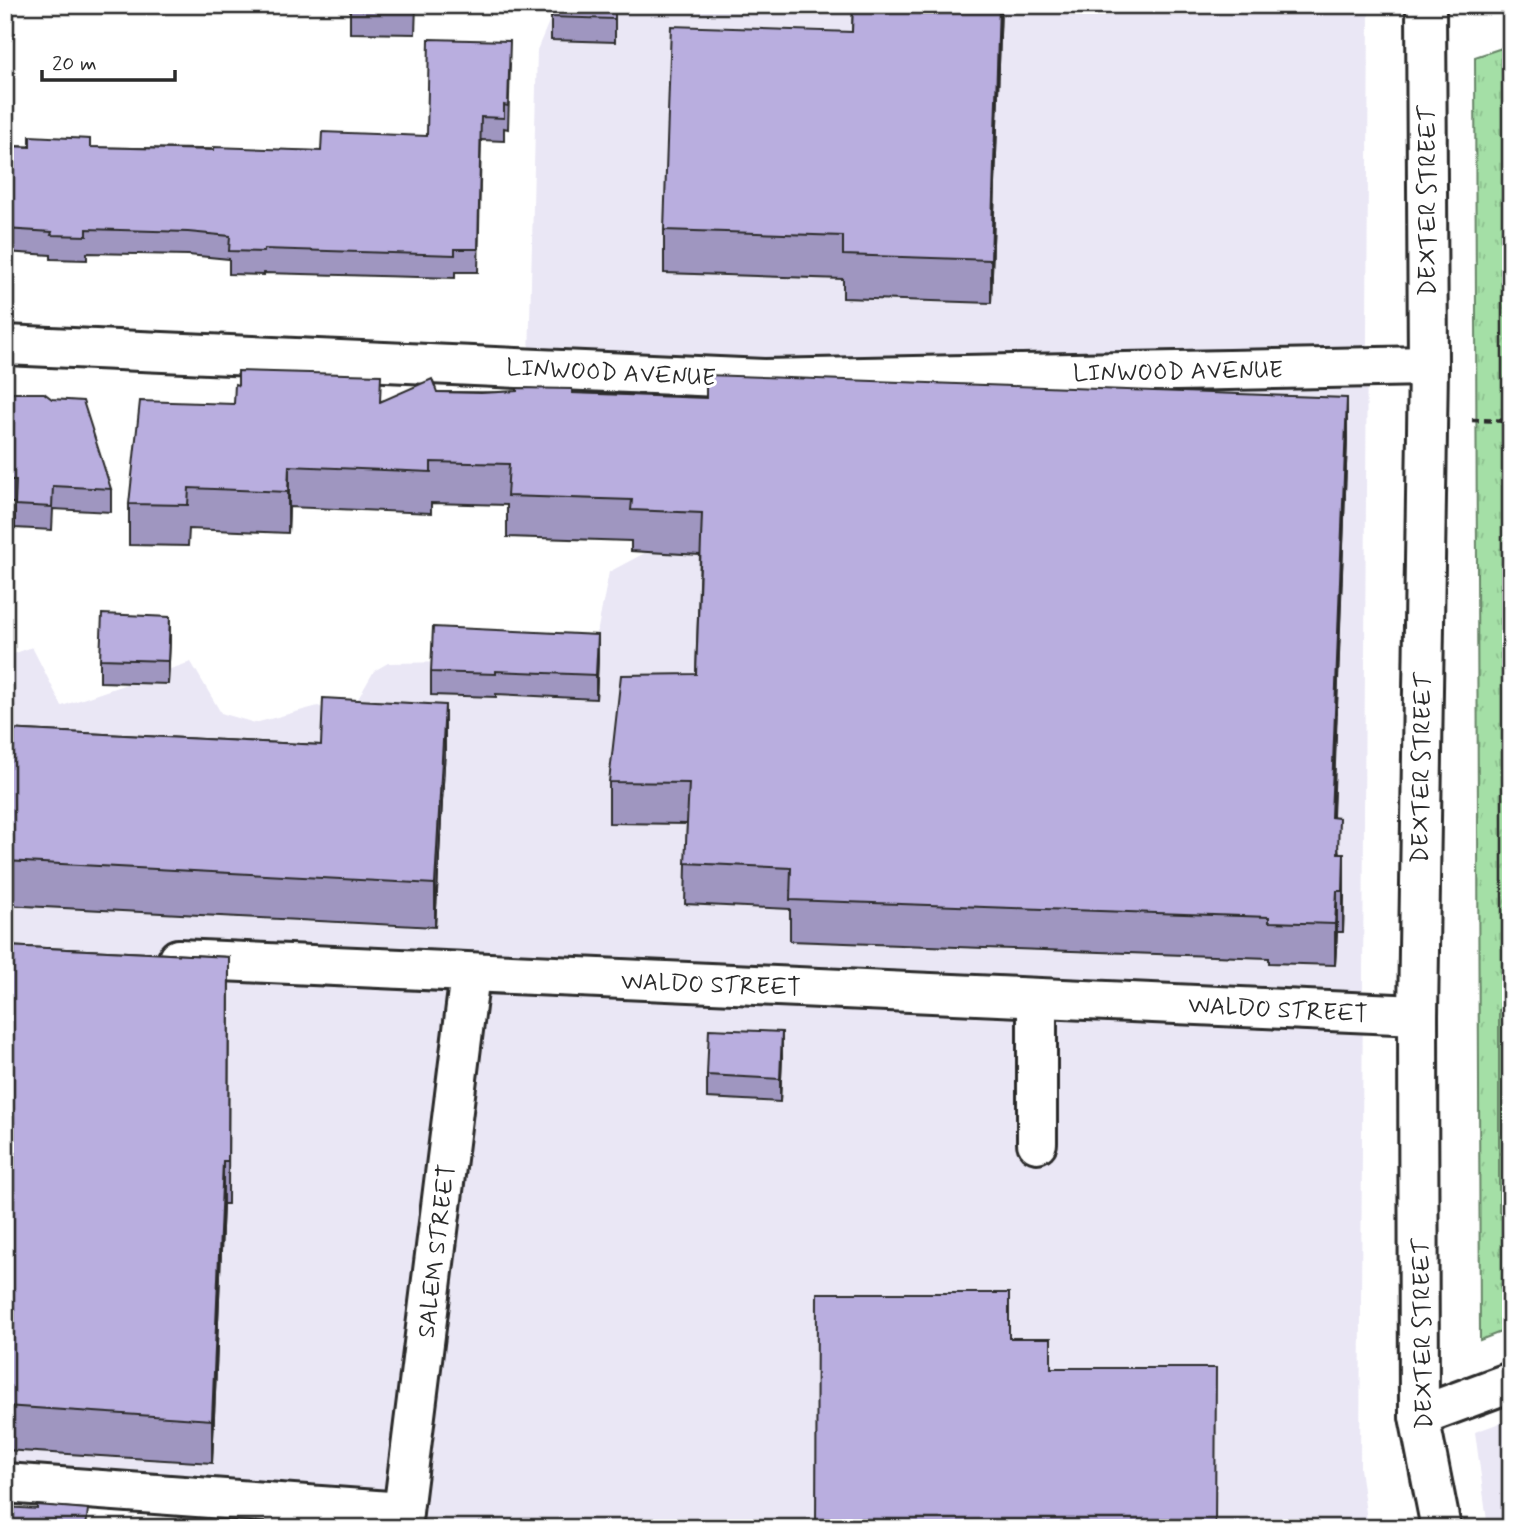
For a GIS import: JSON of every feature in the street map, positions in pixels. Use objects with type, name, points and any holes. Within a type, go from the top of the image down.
[{"type":"street","name":"DEXTER STREET","points":[[1426,5],[1428,366],[1418,1015],[1419,1416],[1441,1528]]},
{"type":"street","name":"LINWOOD AVENUE","points":[[5,345],[765,379],[1428,366]]},
{"type":"street","name":"WALDO STREET","points":[[142,958],[1418,1015]]},
{"type":"street","name":"SALEM STREET","points":[[402,1520],[470,974]]},
{"type":"street","points":[[1037,998],[1037,1143]]},
{"type":"street","points":[[1419,1416],[1511,1382]]},
{"type":"street","points":[[5,1483],[402,1520]]},
{"type":"path","points":[[1472,420],[1511,421]]},
{"type":"shaded area","points":[[556,5],[1369,5],[1360,1468],[1368,1528],[412,1528],[5,1494],[5,657],[32,647],[62,706],[191,662],[221,713],[255,723],[318,706],[347,718],[374,671],[388,663],[458,662],[493,697],[590,669],[609,572],[658,546],[662,380],[529,360],[537,50]]},
{"type":"shaded area","points":[[1511,1419],[1511,1528],[1488,1528],[1475,1432]]},
{"type":"green space","points":[[1511,45],[1511,1328],[1480,1340],[1475,57]]},
{"type":"green space","points":[[1499,1010],[1511,1010],[1511,1212],[1499,1212]]},
{"type":"building","points":[[350,5],[416,5],[415,11],[350,9]]},
{"type":"building","points":[[551,5],[615,5],[615,19],[551,17]]},
{"type":"building","points":[[853,5],[999,5],[991,260],[843,255],[843,236],[664,230],[671,26],[852,32]]},
{"type":"building","points":[[429,39],[510,41],[508,106],[504,105],[504,118],[481,117],[478,249],[455,249],[455,255],[264,249],[264,252],[229,251],[230,236],[87,229],[87,236],[51,235],[52,232],[5,229],[5,146],[30,147],[30,136],[90,139],[90,147],[214,150],[214,147],[321,151],[322,132],[427,136]]},
{"type":"building","points":[[238,371],[381,375],[380,402],[432,379],[437,392],[481,393],[517,391],[517,388],[572,389],[572,393],[706,398],[706,375],[1347,398],[1331,817],[1339,818],[1338,853],[1344,853],[1343,891],[1337,891],[1335,924],[1269,922],[1269,917],[790,900],[791,868],[685,863],[689,783],[609,782],[621,675],[696,674],[702,513],[631,510],[632,500],[507,496],[509,464],[431,462],[431,472],[289,466],[288,492],[189,488],[188,505],[129,504],[140,401],[234,404]]},
{"type":"building","points":[[5,393],[44,393],[52,399],[83,401],[111,489],[53,486],[52,507],[15,505],[16,480],[5,480]]},
{"type":"building","points":[[102,614],[170,617],[168,661],[100,659]]},
{"type":"building","points":[[433,627],[598,635],[596,675],[496,671],[496,674],[431,672]]},
{"type":"building","points":[[323,698],[445,705],[435,884],[5,861],[5,729],[321,745]]},
{"type":"building","points":[[5,946],[229,957],[228,1161],[223,1161],[212,1420],[5,1406]]},
{"type":"building","points":[[709,1029],[782,1032],[780,1079],[707,1075]]},
{"type":"building","points":[[817,1293],[1009,1293],[1009,1338],[1051,1338],[1051,1368],[1216,1368],[1215,1528],[816,1528]]},
{"type":"building","points":[[37,1505],[88,1509],[86,1528],[5,1528],[5,1507],[37,1509]]},
{"type":"building","points":[[309,1524],[337,1528],[308,1528]]}]
